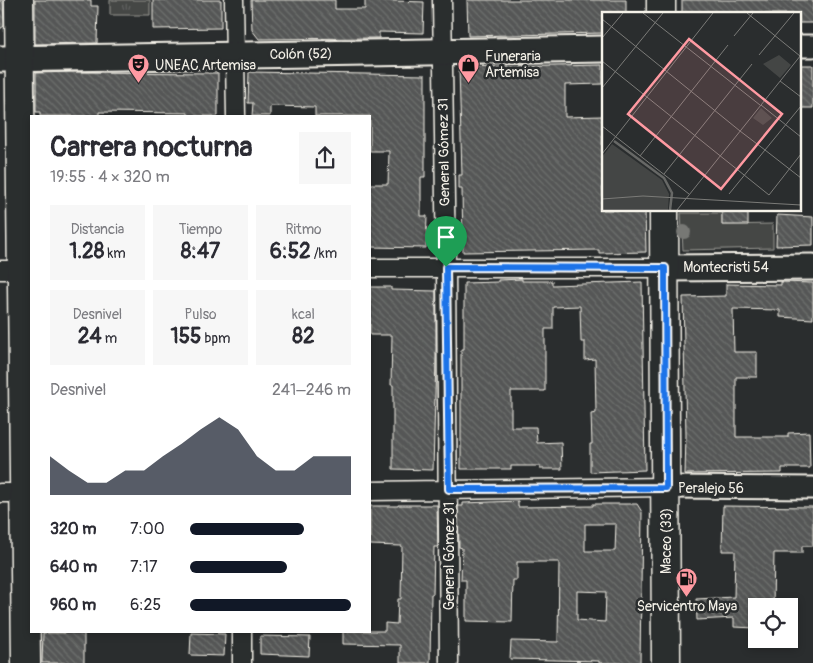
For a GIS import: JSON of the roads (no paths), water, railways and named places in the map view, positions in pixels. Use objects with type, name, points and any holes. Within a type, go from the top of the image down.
[{"type":"main road","points":[[19,0],[10,58],[18,270],[18,493],[26,663]]},
{"type":"main road","name":"Colón (52)","points":[[10,58],[602,49]]},
{"type":"main road","name":"Maceo (33)","points":[[664,211],[666,663]]},
{"type":"main road","name":"Montecristi 54","points":[[665,268],[813,267]]},
{"type":"street","points":[[234,0],[236,115]]},
{"type":"street","name":"General Gómez 31","points":[[442,0],[450,663]]},
{"type":"street","points":[[800,46],[813,46]]},
{"type":"street","name":"Montecristi 54","points":[[371,268],[665,268]]},
{"type":"street","name":"Peralejo 56","points":[[371,491],[813,488]]},
{"type":"street","points":[[242,633],[242,663]]},
{"type":"place","name":"Funeraria Artemisa","points":[[469,83]]},
{"type":"place","name":"UNEAC Artemisa","points":[[139,84]]},
{"type":"place","name":"Servicentro Maya","points":[[687,597]]}]
